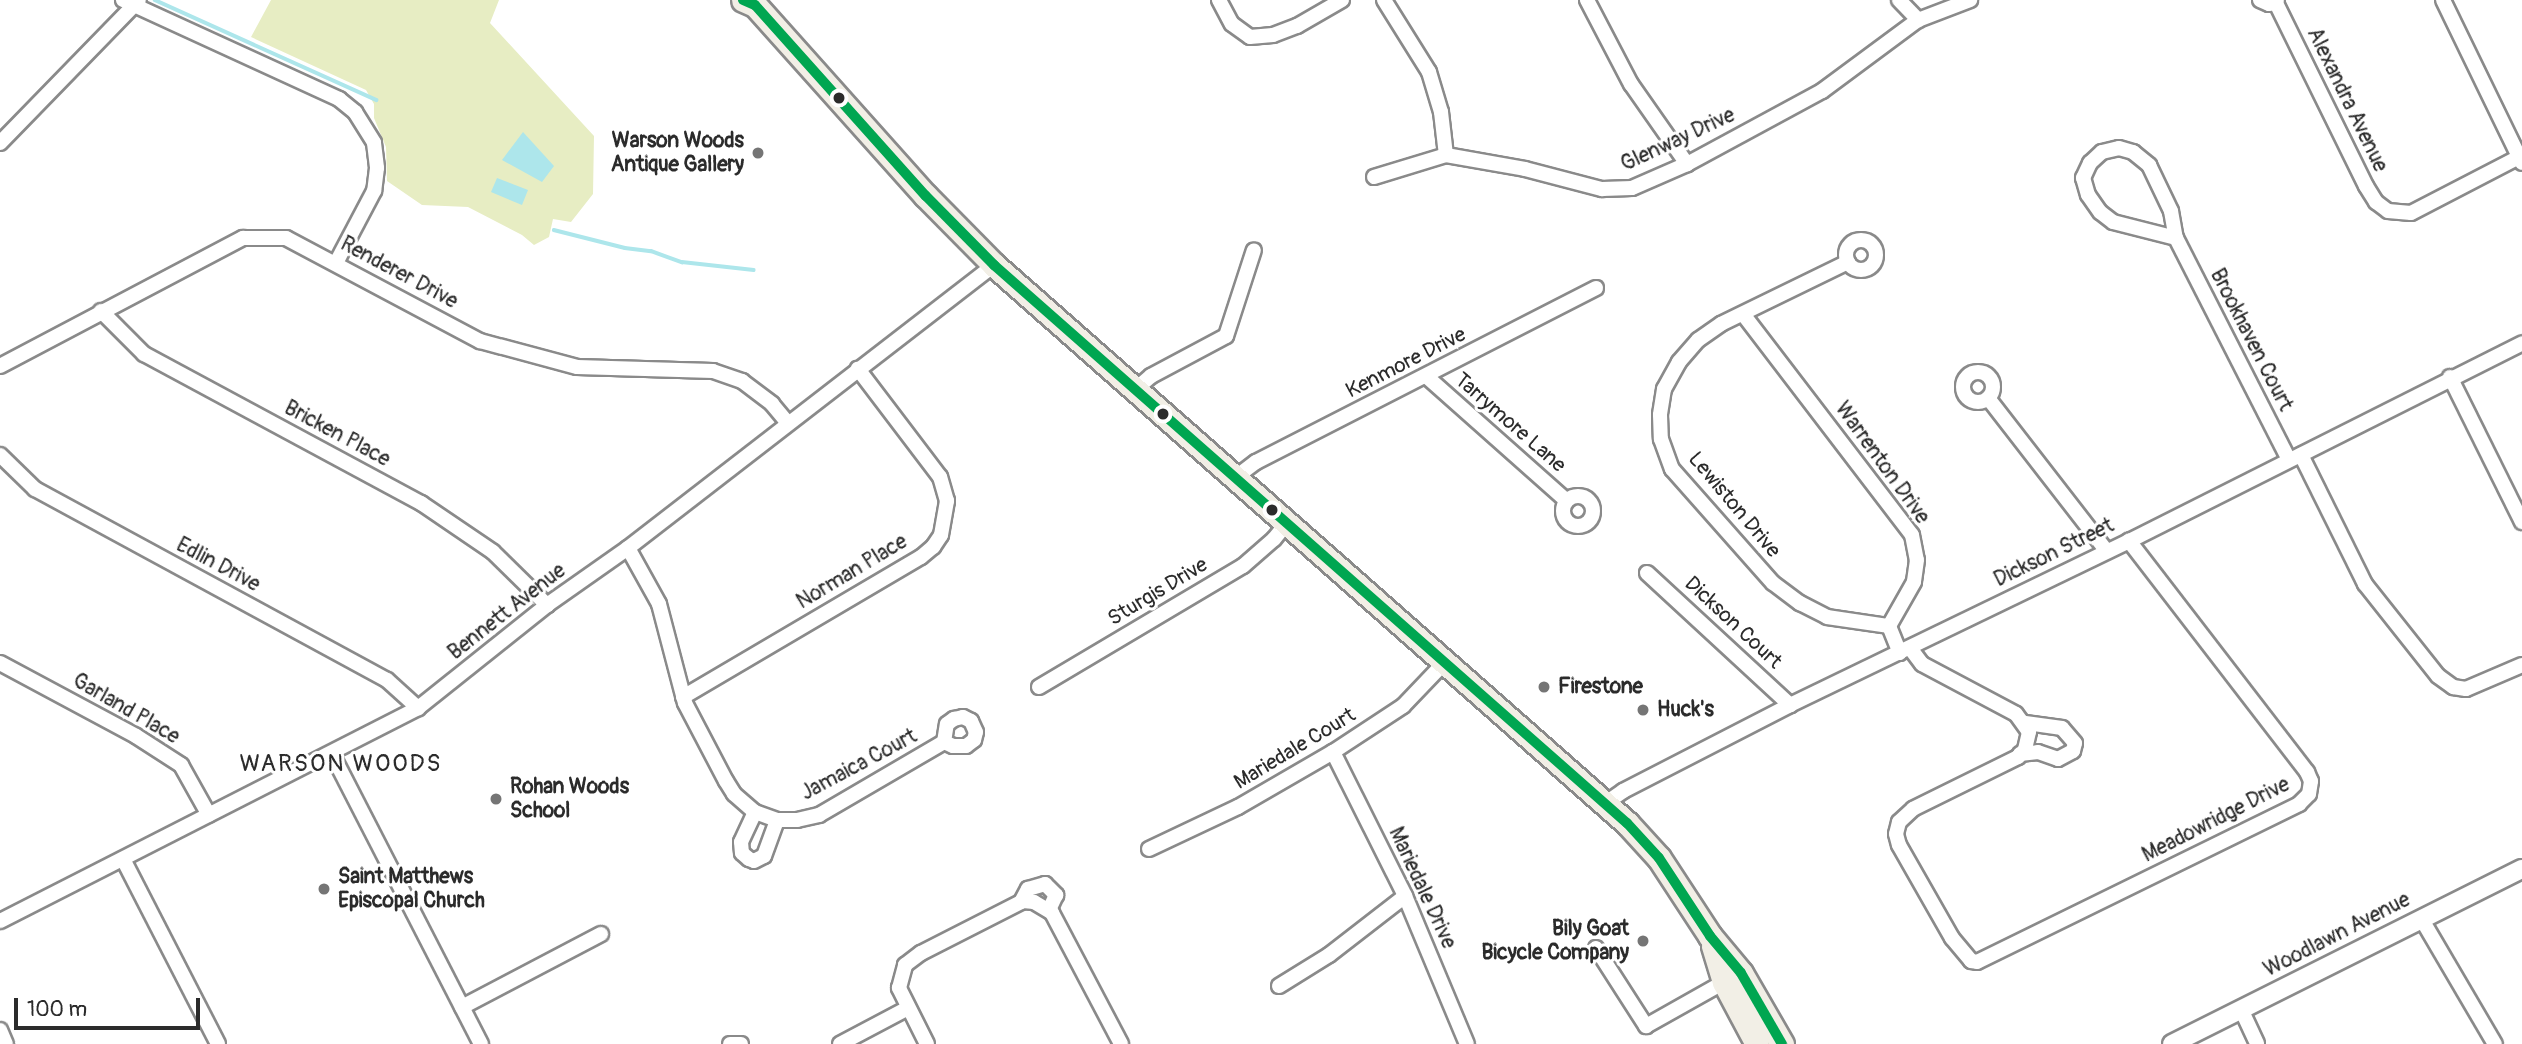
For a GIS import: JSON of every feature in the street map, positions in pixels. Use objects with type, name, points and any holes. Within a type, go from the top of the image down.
[{"type":"main road","points":[[751,2],[926,196],[994,265],[1606,803],[1659,858],[1710,936],[1741,973],[1782,1044]]},
{"type":"main road","points":[[1710,936],[1724,982],[1757,1044]]},
{"type":"street","points":[[1219,0],[1232,24],[1250,37],[1273,35],[1297,26],[1342,0]]},
{"type":"street","points":[[1384,0],[1429,72],[1441,112],[1446,155]]},
{"type":"street","points":[[1587,0],[1631,84],[1686,164]]},
{"type":"street","points":[[1899,0],[1918,20]]},
{"type":"street","name":"Glenway Drive","points":[[1374,177],[1446,155],[1525,169],[1614,191],[1632,188],[1686,164],[1822,91],[1918,20],[1970,0]]},
{"type":"street","points":[[2260,0],[2266,4],[2276,1]]},
{"type":"street","points":[[2443,0],[2520,160]]},
{"type":"street","name":"Alexandra Avenue","points":[[2276,1],[2366,186],[2376,202],[2388,211],[2411,213],[2520,160]]},
{"type":"street","points":[[0,143],[132,2],[339,99],[355,112],[374,143],[376,179],[374,191],[336,263]]},
{"type":"street","name":"Brookhaven Court","points":[[2176,238],[2138,231],[2113,222],[2100,212],[2088,195],[2083,178],[2090,163],[2102,152],[2119,148],[2133,152],[2149,164],[2171,211],[2176,238],[2365,584],[2438,676],[2453,687],[2466,689],[2522,665]]},
{"type":"street","name":"Renderer Drive","points":[[0,366],[243,238],[286,238],[480,341],[577,367],[713,372],[742,381],[772,404],[788,423]]},
{"type":"street","points":[[1136,389],[1151,376],[1226,337],[1254,250]]},
{"type":"street","name":"Lewiston Drive","points":[[1848,262],[1698,340],[1679,362],[1664,389],[1660,415],[1661,439],[1672,469],[1773,583],[1800,603],[1826,617],[1889,626]]},
{"type":"street","name":"Bennett Avenue","points":[[0,921],[418,708],[547,605],[628,548],[994,265]]},
{"type":"street","name":"Kenmore Drive","points":[[1236,477],[1256,462],[1596,288]]},
{"type":"street","name":"Bricken Place","points":[[101,311],[144,354],[421,503],[493,552],[547,605]]},
{"type":"street","name":"Warrenton Drive","points":[[1744,314],[1912,535],[1917,560],[1914,582],[1889,626]]},
{"type":"street","name":"Dickson Street","points":[[1606,803],[1790,705],[2129,541],[2522,343]]},
{"type":"street","name":"Norman Place","points":[[683,697],[921,557],[942,535],[947,501],[940,477],[858,369]]},
{"type":"street","name":"Tarrymore Lane","points":[[1426,376],[1567,501]]},
{"type":"street","points":[[2450,377],[2522,522]]},
{"type":"street","points":[[1988,398],[2106,550]]},
{"type":"street","name":"Edlin Drive","points":[[0,455],[35,489],[387,680],[418,708]]},
{"type":"street","name":"Sturgis Drive","points":[[1039,687],[1243,566],[1267,547],[1288,522]]},
{"type":"street","name":"Meadowridge Drive","points":[[2020,754],[1913,809],[1899,822],[1896,834],[1899,845],[1952,937],[1971,961],[1984,960],[2001,952],[2299,804],[2309,794],[2311,781],[2307,772],[2129,541]]},
{"type":"street","name":"Jamaica Court","points":[[628,548],[659,604],[683,697],[734,794],[755,812],[777,820],[797,820],[819,815],[944,742]]},
{"type":"street","name":"Dickson Court","points":[[1647,573],[1790,705]]},
{"type":"street","points":[[1889,626],[1905,650],[1922,664],[2015,714],[2025,723],[2062,728],[2075,743],[2073,751],[2058,759],[2038,752],[2020,754]]},
{"type":"street","name":"Mariedale Court","points":[[1149,849],[1238,807],[1334,752],[1403,706],[1446,662]]},
{"type":"street","name":"Garland Place","points":[[0,663],[181,765],[190,777],[208,815]]},
{"type":"street","points":[[2020,754],[2028,740],[2025,723]]},
{"type":"street","name":"Mariedale Drive","points":[[1334,752],[1405,896],[1467,1044]]},
{"type":"street","points":[[332,754],[481,1044]]},
{"type":"street","points":[[755,812],[741,842],[742,853],[754,861],[764,856],[777,820]]},
{"type":"street","points":[[123,859],[218,1044]]},
{"type":"street","name":"Woodlawn Avenue","points":[[2172,1044],[2522,869]]},
{"type":"street","points":[[1027,902],[1028,889],[1035,884],[1045,884],[1056,895],[1049,910]]},
{"type":"street","points":[[1279,986],[1329,955],[1405,896]]},
{"type":"street","points":[[927,1044],[899,988],[905,965],[921,953],[1027,902],[1049,910],[1121,1044]]},
{"type":"street","points":[[2421,918],[2495,1044]]},
{"type":"street","points":[[462,1007],[601,934]]},
{"type":"street","points":[[1596,948],[1646,1026],[1724,982]]},
{"type":"street","points":[[840,1044],[908,1008]]},
{"type":"street","points":[[2241,1009],[2257,1044]]},
{"type":"street","points":[[0,1030],[6,1044]]},
{"type":"street","points":[[730,1044],[741,1044]]},
{"type":"green space","points":[[271,0],[499,0],[490,23],[594,136],[593,194],[571,222],[553,219],[549,237],[534,245],[522,235],[468,207],[422,205],[387,181],[386,147],[374,118],[374,104],[366,90],[251,37]]},
{"type":"water","points":[[523,132],[554,166],[542,182],[502,160]]},
{"type":"water","points":[[497,178],[528,190],[522,205],[491,192]]},
{"type":"waterway","points":[[155,0],[376,100]]},
{"type":"waterway","points":[[554,230],[625,248],[651,251],[682,262],[754,270]]},
{"type":"transit line","points":[[743,0],[755,5],[926,196],[994,265],[1627,823],[1659,858],[1710,936],[1741,973],[1782,1044]]},
{"type":"place","name":"Warson Woods Antique Gallery","points":[[758,153]]},
{"type":"place","name":"Firestone","points":[[1544,687]]},
{"type":"place","name":"Huck's","points":[[1643,710]]},
{"type":"place","name":"Rohan Woods School","points":[[496,799]]},
{"type":"place","name":"Saint Matthews Episcopal Church","points":[[324,889]]},
{"type":"place","name":"Bily Goat Bicycle Company","points":[[1643,941]]},
{"type":"district","name":"WARSON WOODS","points":[[341,764]]}]
